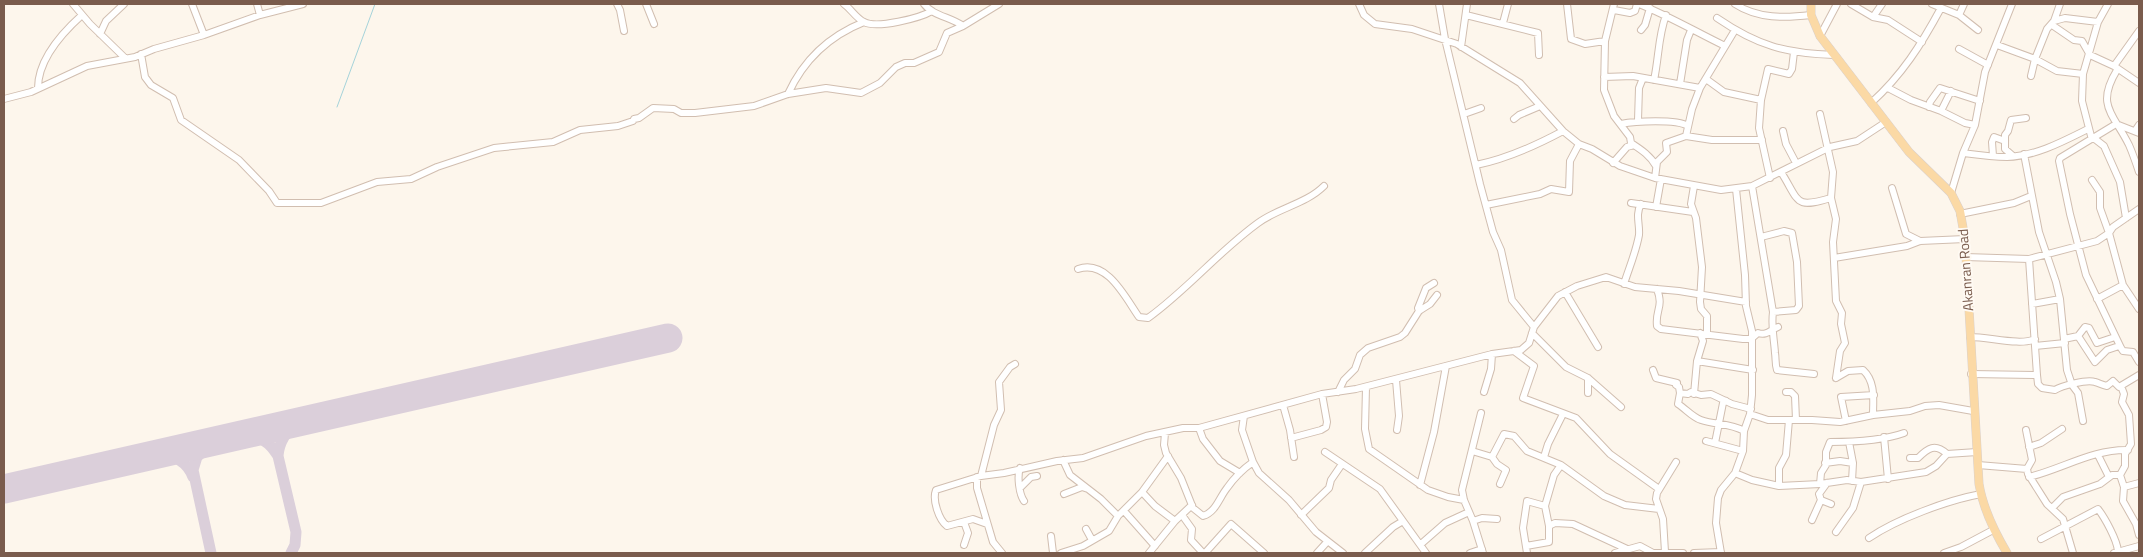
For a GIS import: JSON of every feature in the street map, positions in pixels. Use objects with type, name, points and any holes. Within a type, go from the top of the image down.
[{"type":"main road","name":"Akanran Road","points":[[1810,4],[1811,15],[1820,36],[1909,152],[1951,193],[1960,214],[1965,239],[1973,410],[1981,494],[1993,530],[2007,553]]},
{"type":"street","points":[[73,4],[82,10],[100,34],[125,58]]},
{"type":"street","points":[[100,34],[106,21],[124,4]]},
{"type":"street","points":[[192,4],[204,35]]},
{"type":"street","points":[[257,4],[260,15]]},
{"type":"street","points":[[4,99],[38,88],[87,66],[141,54],[204,35],[260,15],[303,4]]},
{"type":"street","points":[[617,4],[624,31]]},
{"type":"street","points":[[646,4],[654,24]]},
{"type":"street","points":[[844,4],[864,22],[872,25],[888,24],[932,11]]},
{"type":"street","points":[[924,4],[932,11],[956,20],[963,26]]},
{"type":"street","points":[[141,54],[145,77],[151,85],[173,98],[181,120],[239,160],[277,202],[320,203],[372,184],[411,179],[437,167],[494,148],[553,142],[580,130],[618,126],[639,118],[653,108],[695,113],[754,106],[788,94],[826,88],[861,93],[880,83],[896,67],[940,52],[947,33],[963,26],[998,4]]},
{"type":"street","points":[[1359,4],[1364,15],[1375,24],[1412,29],[1461,47],[1520,83],[1563,131],[1580,144],[1592,149],[1613,163],[1658,178],[1721,190],[1752,186],[1827,148],[1857,141],[1886,122]]},
{"type":"street","points":[[1439,4],[1476,165],[1493,232],[1501,250],[1512,300],[1533,330],[1566,367],[1588,378],[1621,407]]},
{"type":"street","points":[[1461,47],[1467,4]]},
{"type":"street","points":[[1503,23],[1508,4]]},
{"type":"street","points":[[1567,4],[1571,40],[1585,44],[1605,41]]},
{"type":"street","points":[[1656,207],[1658,178],[1656,166],[1653,160],[1638,147],[1630,143],[1630,137],[1614,116],[1604,90],[1605,41],[1614,7],[1630,13],[1635,11],[1638,4],[1650,8],[1724,46]]},
{"type":"street","points":[[1735,4],[1744,10],[1760,15],[1778,17],[1811,15]]},
{"type":"street","points":[[1820,36],[1837,4]]},
{"type":"street","points":[[1851,4],[1873,17],[1888,20],[1922,42]]},
{"type":"street","points":[[1873,17],[1882,4]]},
{"type":"street","points":[[1932,4],[1959,15],[1978,30]]},
{"type":"street","points":[[1959,15],[1964,4]]},
{"type":"street","points":[[1951,193],[1963,153],[1975,125],[1988,65],[2012,4]]},
{"type":"street","points":[[2031,76],[2035,59],[2060,4]]},
{"type":"street","points":[[2108,4],[2098,22],[2083,74],[2082,101],[2088,129],[2093,138],[2104,146],[2120,182],[2126,218]]},
{"type":"street","points":[[1641,30],[1645,25],[1650,8]]},
{"type":"street","points":[[1870,103],[1888,88],[1922,42],[1941,8]]},
{"type":"street","points":[[38,88],[49,54],[82,10]]},
{"type":"street","points":[[1466,15],[1538,33],[1539,55]]},
{"type":"street","points":[[1654,80],[1659,36],[1666,15]]},
{"type":"street","points":[[1717,18],[1747,37],[1794,52],[1834,55]]},
{"type":"street","points":[[2053,23],[2075,19],[2098,22]]},
{"type":"street","points":[[788,94],[806,62],[815,51],[827,44],[833,37],[864,22]]},
{"type":"street","points":[[2053,23],[2074,40],[2082,41],[2090,55],[2116,68],[2139,83]]},
{"type":"street","points":[[1680,84],[1687,40],[1691,30]]},
{"type":"street","points":[[1686,136],[1692,109],[1700,88],[1734,30]]},
{"type":"street","points":[[2139,31],[2116,68],[2106,96],[2109,110],[2129,146],[2139,172]]},
{"type":"street","points":[[1997,45],[2035,59],[2057,71],[2083,74]]},
{"type":"street","points":[[1959,50],[1988,65]]},
{"type":"street","points":[[1770,178],[1759,128],[1762,100],[1768,69],[1789,74],[1792,69],[1794,52]]},
{"type":"street","points":[[1604,77],[1633,76],[1700,88]]},
{"type":"street","points":[[1638,120],[1639,88],[1643,78]]},
{"type":"street","points":[[1706,79],[1724,92],[1762,100]]},
{"type":"street","points":[[1888,88],[1965,123],[1975,125]]},
{"type":"street","points":[[1929,107],[1930,102],[1940,88],[1980,102]]},
{"type":"street","points":[[1941,111],[1951,91]]},
{"type":"street","points":[[1514,119],[1540,106]]},
{"type":"street","points":[[1464,114],[1481,108]]},
{"type":"street","points":[[1820,114],[1833,172],[1831,198],[1836,219],[1833,235],[1836,301],[1842,313],[1841,324],[1845,343],[1840,350],[1836,378],[1848,371],[1863,370],[1870,381],[1874,395],[1873,416]]},
{"type":"street","points":[[2013,156],[2005,149],[2005,140],[2011,120],[2026,118]]},
{"type":"street","points":[[1621,124],[1638,120],[1646,123],[1682,122],[1688,126]]},
{"type":"street","points":[[2116,124],[2137,132],[2139,125]]},
{"type":"street","points":[[2116,124],[2060,158],[2077,245],[2086,274],[2119,346],[2123,351],[2133,352],[2139,362]]},
{"type":"street","points":[[1963,153],[2013,156],[2045,150],[2088,129]]},
{"type":"street","points":[[1476,165],[1494,162],[1540,143],[1563,131]]},
{"type":"street","points":[[1783,131],[1786,144],[1796,163]]},
{"type":"street","points":[[1656,166],[1667,152],[1666,143],[1686,136],[1707,140],[1762,140]]},
{"type":"street","points":[[1993,156],[1992,142],[1994,137],[2005,140]]},
{"type":"street","points":[[1486,205],[1540,194],[1551,189],[1568,192],[1570,161],[1580,144]]},
{"type":"street","points":[[1613,163],[1627,148],[1634,145]]},
{"type":"street","points":[[2024,154],[2031,196],[2060,299],[2067,370],[2072,385],[2078,393],[2083,421]]},
{"type":"street","points":[[1780,172],[1800,202],[1807,204],[1831,198]]},
{"type":"street","points":[[2092,180],[2100,192],[2100,208],[2123,285],[2139,309]]},
{"type":"street","points":[[1078,269],[1092,266],[1105,273],[1115,283],[1139,317],[1148,318],[1220,253],[1258,223],[1271,214],[1314,194],[1324,186]]},
{"type":"street","points":[[1694,186],[1691,204],[1696,218],[1701,252],[1701,308],[1708,316],[1709,322],[1697,361],[1694,394]]},
{"type":"street","points":[[1752,186],[1756,222],[1761,237],[1773,312],[1771,330],[1777,370],[1814,374]]},
{"type":"street","points":[[1892,188],[1906,234],[1920,241]]},
{"type":"street","points":[[1694,553],[1721,553],[1715,509],[1721,490],[1735,473],[1743,451],[1744,431],[1750,412],[1754,354],[1751,339],[1752,330],[1746,302],[1736,189]]},
{"type":"street","points":[[1960,214],[2014,203],[2031,196]]},
{"type":"street","points":[[1631,202],[1693,212]]},
{"type":"street","points":[[1624,284],[1636,247],[1639,232],[1638,210],[1641,204]]},
{"type":"street","points":[[1966,257],[2030,259],[2097,241],[2139,209]]},
{"type":"street","points":[[1761,237],[1784,231],[1792,233],[1797,262],[1798,306],[1796,310],[1773,312]]},
{"type":"street","points":[[1834,258],[1906,246],[1920,241],[1965,239]]},
{"type":"street","points":[[2030,259],[2038,384],[2042,388],[2054,390],[2081,382],[2094,381],[2107,386],[2113,381],[2117,386],[2121,386],[2139,375]]},
{"type":"street","points":[[988,524],[973,519],[949,527],[943,523],[934,494],[936,490],[979,476],[1083,458],[1146,436],[1183,428],[1199,428],[1322,394],[1366,387],[1492,354],[1514,351],[1527,346],[1533,330],[1552,302],[1577,286],[1606,277],[1634,287],[1701,294],[1746,302]]},
{"type":"street","points":[[1338,392],[1344,380],[1355,369],[1360,355],[1368,348],[1400,336],[1408,328],[1418,311],[1426,288],[1434,283]]},
{"type":"street","points":[[2097,299],[2123,285]]},
{"type":"street","points":[[1657,289],[1661,300],[1656,318],[1658,328],[1751,339],[1758,333],[1763,335],[1778,327]]},
{"type":"street","points":[[1565,292],[1598,347]]},
{"type":"street","points":[[1418,311],[1433,301],[1437,295]]},
{"type":"street","points":[[2132,299],[2139,295]]},
{"type":"street","points":[[2032,304],[2060,299]]},
{"type":"street","points":[[2036,346],[2064,341],[2078,336],[2085,326],[2089,328],[2097,343],[2115,337]]},
{"type":"street","points":[[2078,336],[2095,362],[2107,350],[2119,346]]},
{"type":"street","points":[[1970,338],[2032,342],[2035,338]]},
{"type":"street","points":[[1514,351],[1534,366],[1523,398],[1576,418],[1610,454],[1659,489]]},
{"type":"street","points":[[1484,392],[1491,369],[1492,354]]},
{"type":"street","points":[[1697,361],[1753,370]]},
{"type":"street","points":[[1002,553],[993,542],[977,488],[994,425],[1001,410],[999,382],[1010,367],[1015,364]]},
{"type":"street","points":[[1420,485],[1434,432],[1446,366]]},
{"type":"street","points":[[1653,370],[1656,378],[1677,383],[1680,393],[1678,404],[1693,416],[1706,422],[1738,427],[1744,431]]},
{"type":"street","points":[[1971,374],[2037,375]]},
{"type":"street","points":[[1588,378],[1588,393]]},
{"type":"street","points":[[1396,380],[1399,416],[1397,430]]},
{"type":"street","points":[[2121,386],[2124,394],[2122,402],[2129,415],[2131,444],[2124,456],[2125,466],[2120,475],[2124,487],[2123,501],[2138,523],[2139,535]]},
{"type":"street","points":[[1366,387],[1365,429],[1367,445],[1374,454],[1420,485],[1448,497],[1464,500]]},
{"type":"street","points":[[1779,486],[1779,468],[1786,455],[1793,420],[1795,396],[1791,392],[1786,392]]},
{"type":"street","points":[[1680,393],[1711,394],[1768,420],[1846,421],[1910,411],[1939,404],[1973,410]]},
{"type":"street","points":[[1291,438],[1326,427],[1327,422],[1322,394]]},
{"type":"street","points":[[1846,421],[1841,397],[1874,395]]},
{"type":"street","points":[[1715,443],[1723,404],[1726,401]]},
{"type":"street","points":[[1283,406],[1294,457]]},
{"type":"street","points":[[1470,553],[1482,551],[1474,521],[1464,500],[1463,483],[1481,413]]},
{"type":"street","points":[[1544,457],[1548,444],[1563,414]]},
{"type":"street","points":[[1244,416],[1242,430],[1253,462],[1259,473],[1289,500],[1327,542],[1343,553]]},
{"type":"street","points":[[1199,428],[1203,439],[1220,461],[1240,473]]},
{"type":"street","points":[[2029,447],[2062,429]]},
{"type":"street","points":[[2026,430],[2032,460],[2027,469],[2029,477],[2047,504],[2061,516],[2073,553]]},
{"type":"street","points":[[1165,433],[1164,445],[1168,456],[1192,505],[1201,514],[1207,515],[1240,473],[1253,462]]},
{"type":"street","points":[[1492,457],[1501,437],[1507,433],[1514,436],[1527,451],[1561,465],[1591,488],[1618,502],[1636,507],[1659,509]]},
{"type":"street","points":[[1812,520],[1821,500],[1819,494],[1823,484],[1821,473],[1830,442],[1849,442],[1904,433]]},
{"type":"street","points":[[1884,437],[1888,479]]},
{"type":"street","points":[[1706,441],[1743,451]]},
{"type":"street","points":[[1849,442],[1853,463],[1852,481]]},
{"type":"street","points":[[1910,458],[1918,458],[1924,451],[1933,448],[1947,454],[1977,452]]},
{"type":"street","points":[[2029,477],[2048,473],[2080,458],[2110,451],[2128,450]]},
{"type":"street","points":[[1325,452],[1380,490],[1403,520],[1421,550],[1445,523],[1469,512]]},
{"type":"street","points":[[1472,452],[1492,457],[1497,464],[1506,470],[1500,484]]},
{"type":"street","points":[[1735,473],[1752,480],[1779,486],[1861,482],[1926,472],[1934,468],[1947,454]]},
{"type":"street","points":[[2098,455],[2109,477]]},
{"type":"street","points":[[1061,553],[1083,546],[1109,531],[1118,516],[1142,492],[1168,456]]},
{"type":"street","points":[[1063,460],[1070,475],[1089,489],[1118,516]]},
{"type":"street","points":[[1825,463],[1840,461],[1853,463]]},
{"type":"street","points":[[1665,552],[1664,525],[1656,499],[1659,489],[1676,462]]},
{"type":"street","points":[[1301,515],[1329,488],[1331,480],[1342,464]]},
{"type":"street","points":[[1545,506],[1527,501],[1523,520],[1527,550],[1550,541],[1545,506],[1554,475],[1561,465]]},
{"type":"street","points":[[1978,465],[2027,469]]},
{"type":"street","points":[[1020,468],[1020,487],[1024,501]]},
{"type":"street","points":[[2052,508],[2063,497],[2100,484],[2109,477],[2120,475]]},
{"type":"street","points":[[1020,487],[1030,478],[1037,476]]},
{"type":"street","points":[[1836,532],[1853,508],[1861,482]]},
{"type":"street","points":[[2124,487],[2139,483]]},
{"type":"street","points":[[1064,494],[1082,487],[1089,489]]},
{"type":"street","points":[[1142,492],[1146,499],[1175,521]]},
{"type":"street","points":[[1869,538],[1894,525],[1951,501],[1981,494]]},
{"type":"street","points":[[1821,500],[1831,504]]},
{"type":"street","points":[[1149,553],[1175,521],[1192,505]]},
{"type":"street","points":[[2041,539],[2065,525],[2098,510],[2108,524],[2108,528],[2117,544],[2115,553],[2139,546]]},
{"type":"street","points":[[1124,511],[1155,546]]},
{"type":"street","points":[[1182,515],[1192,529],[1191,540],[1204,553],[1231,524],[1263,553]]},
{"type":"street","points":[[1474,521],[1482,518],[1497,519]]},
{"type":"street","points":[[1365,553],[1403,520]]},
{"type":"street","points":[[964,522],[968,533],[964,545]]},
{"type":"street","points":[[1549,526],[1573,524],[1627,549]]},
{"type":"street","points":[[1086,529],[1092,540]]},
{"type":"street","points":[[1944,553],[1963,550],[1993,530]]},
{"type":"street","points":[[1051,536],[1053,553]]},
{"type":"street","points":[[1317,553],[1327,542]]},
{"type":"street","points":[[1083,546],[1088,553]]},
{"type":"street","points":[[1615,553],[1640,546],[1653,552],[1683,553]]},
{"type":"waterway","points":[[337,107],[375,4]]},
{"type":"taxiway","points":[[291,553],[295,545],[296,532],[278,456],[284,437],[298,422]]},
{"type":"taxiway","points":[[243,435],[264,441],[278,456]]},
{"type":"taxiway","points":[[211,553],[193,470],[197,457],[213,442]]},
{"type":"taxiway","points":[[158,454],[175,457],[184,463],[193,477]]},
{"type":"runway","points":[[4,489],[668,338]]}]
